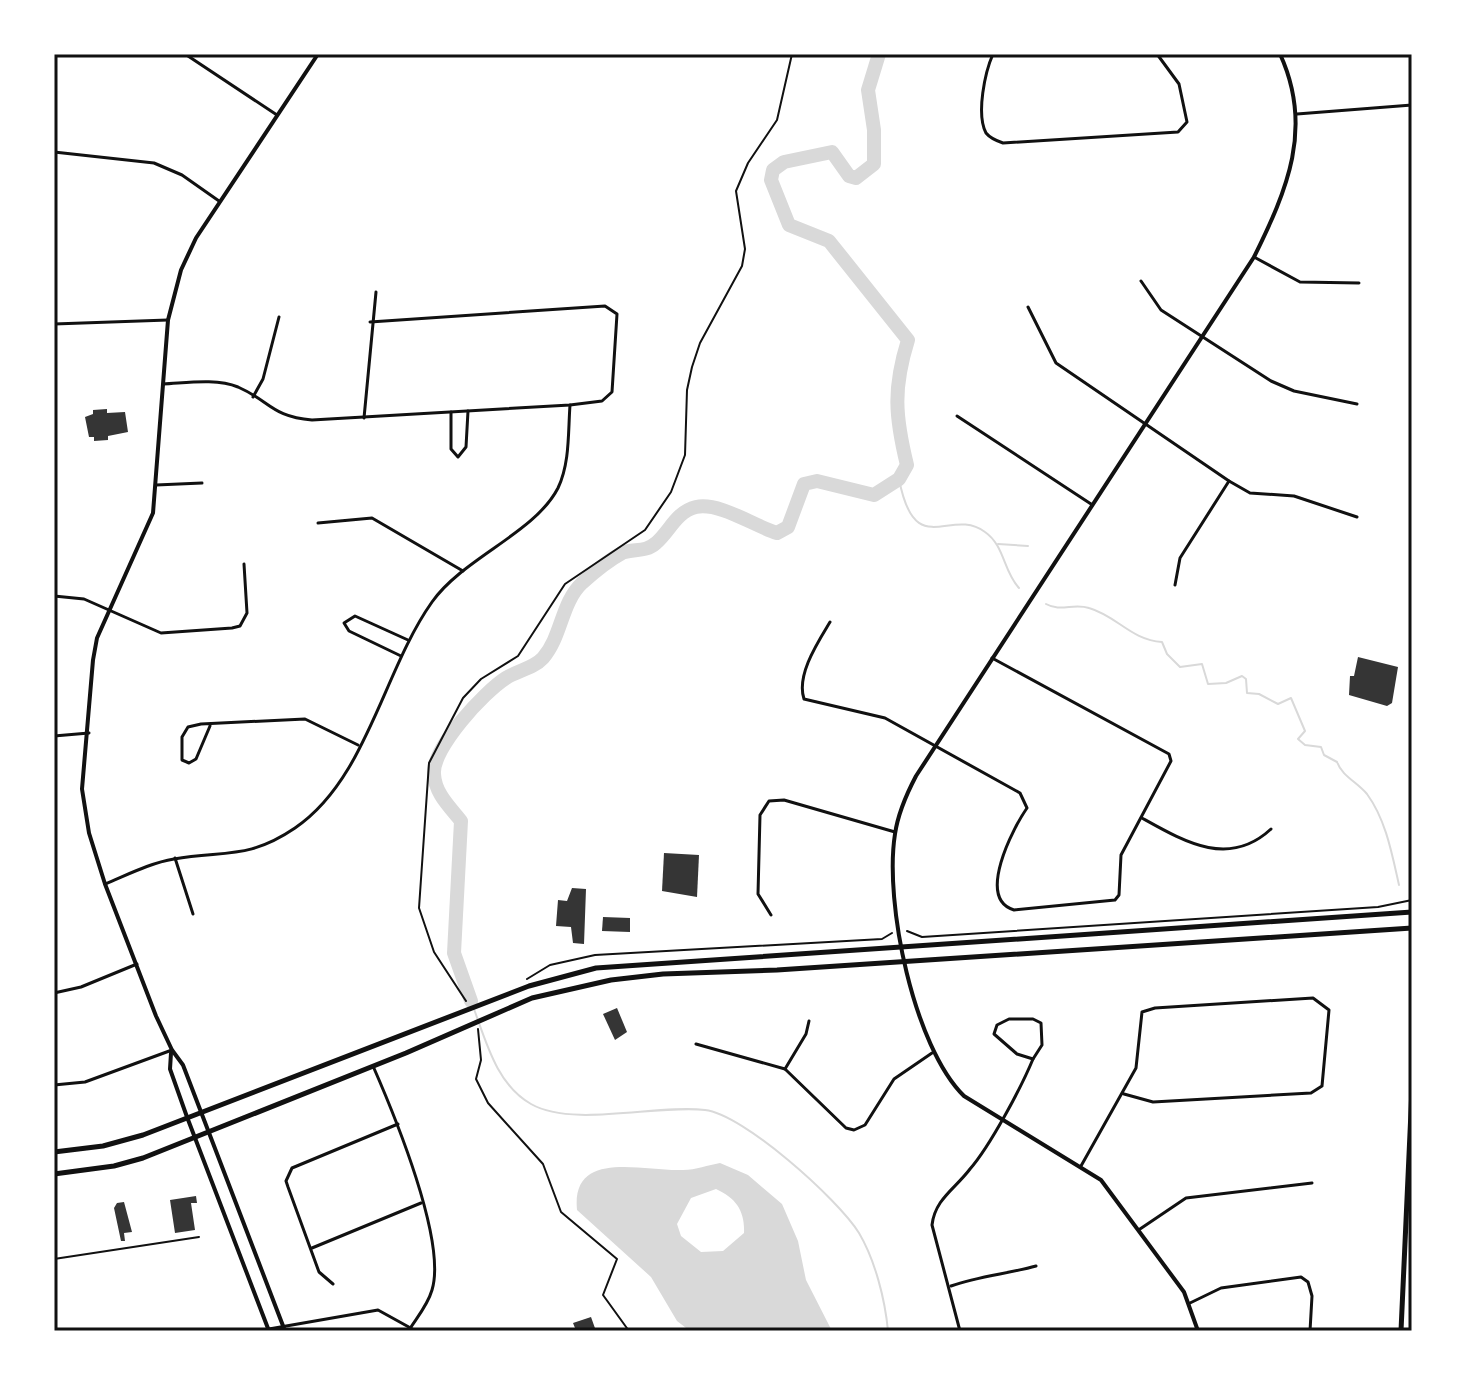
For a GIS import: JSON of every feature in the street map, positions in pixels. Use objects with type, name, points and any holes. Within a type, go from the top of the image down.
[{"type":"main road","points":[[54,1152],[119,1143],[551,978],[624,964],[1412,912]]},
{"type":"main road","points":[[54,1174],[114,1166],[194,1138],[555,991],[611,980],[1412,928]]},
{"type":"main road","points":[[1412,997],[1412,1018]]},
{"type":"main road","points":[[1401,1331],[1412,1089]]},
{"type":"street","points":[[185,54],[277,115]]},
{"type":"street","points":[[285,1329],[183,1065],[172,1050],[105,884],[84,813],[82,789],[97,638],[146,534],[156,485],[168,320],[186,255],[318,54]]},
{"type":"street","points":[[993,54],[983,79],[984,129],[989,137],[1003,143],[1178,132],[1187,122],[1179,84],[1157,54]]},
{"type":"street","points":[[1198,1331],[1190,1303],[1140,1229],[1101,1180],[964,1096],[948,1080],[932,1053],[904,960],[895,899],[895,832],[901,806],[934,748],[1254,257],[1289,182],[1297,114],[1280,54]]},
{"type":"street","points":[[1297,114],[1412,105]]},
{"type":"street","points":[[54,152],[154,163],[182,175],[219,201]]},
{"type":"street","points":[[1254,257],[1300,282],[1359,283]]},
{"type":"street","points":[[1141,281],[1161,310],[1294,391],[1357,404]]},
{"type":"street","points":[[364,418],[370,322],[376,292]]},
{"type":"street","points":[[163,384],[222,383],[238,387],[268,408],[295,419],[364,418],[570,405],[602,401],[612,392],[617,314],[614,309],[596,306],[370,322]]},
{"type":"street","points":[[1028,307],[1056,363],[1229,481],[1250,493],[1294,496],[1357,517]]},
{"type":"street","points":[[253,397],[263,379],[279,317]]},
{"type":"street","points":[[54,324],[168,320]]},
{"type":"street","points":[[105,884],[175,858],[239,854],[294,828],[333,793],[408,640],[434,600],[463,571],[529,522],[558,488],[567,458],[570,405]]},
{"type":"street","points":[[451,412],[451,449],[458,457],[466,447],[468,411]]},
{"type":"street","points":[[957,416],[1091,504]]},
{"type":"street","points":[[1175,585],[1180,558],[1229,481]]},
{"type":"street","points":[[156,485],[202,483]]},
{"type":"street","points":[[318,523],[372,518],[463,571]]},
{"type":"street","points":[[54,596],[84,599],[161,633],[240,626],[247,613],[244,564]]},
{"type":"street","points":[[401,656],[349,631],[344,623],[355,616],[408,640]]},
{"type":"street","points":[[830,622],[815,647],[801,689],[804,699],[885,718],[934,748],[1020,793],[1026,801],[1027,808],[1011,831],[999,863],[1002,902],[1006,907],[1014,910],[1115,900],[1119,895],[1121,855],[1171,761],[1169,754],[992,658]]},
{"type":"street","points":[[210,726],[196,759],[189,763],[182,760],[182,737],[188,727],[305,719],[358,745]]},
{"type":"street","points":[[54,736],[89,733]]},
{"type":"street","points":[[771,915],[758,894],[760,815],[769,801],[784,800],[895,832]]},
{"type":"street","points":[[1142,818],[1186,842],[1216,848],[1254,845],[1271,829]]},
{"type":"street","points":[[175,858],[193,914]]},
{"type":"street","points":[[54,993],[81,987],[137,964]]},
{"type":"street","points":[[1081,1166],[1136,1068],[1142,1012],[1155,1008],[1313,998],[1329,1010],[1322,1086],[1311,1093],[1153,1102],[1124,1094]]},
{"type":"street","points":[[960,1331],[951,1286],[932,1225],[933,1213],[944,1195],[971,1168],[1042,1045],[1041,1023],[1033,1019],[1009,1019],[997,1025],[994,1034],[1000,1042],[1033,1059]]},
{"type":"street","points":[[785,1069],[806,1034],[809,1021]]},
{"type":"street","points":[[696,1044],[785,1069],[846,1128],[854,1130],[865,1125],[894,1079],[932,1053]]},
{"type":"street","points":[[54,1085],[85,1082],[172,1050]]},
{"type":"street","points":[[172,1050],[170,1069],[269,1330],[378,1310],[416,1331]]},
{"type":"street","points":[[373,1066],[398,1124],[435,1253],[433,1287],[411,1327]]},
{"type":"street","points":[[333,1284],[319,1272],[288,1187],[288,1173],[292,1168],[398,1124]]},
{"type":"street","points":[[1140,1229],[1186,1198],[1312,1183]]},
{"type":"street","points":[[312,1248],[421,1203]]},
{"type":"street","points":[[232,1230],[245,1226]]},
{"type":"street","points":[[951,1286],[983,1275],[1001,1275],[1036,1266]]},
{"type":"street","points":[[1190,1303],[1221,1288],[1301,1277],[1308,1282],[1312,1296],[1310,1331]]},
{"type":"lane","points":[[54,1259],[199,1237]]},
{"type":"path","points":[[468,1012],[434,952],[419,908],[429,763],[463,698],[481,679],[518,656],[565,584],[645,530],[671,492],[685,455],[687,390],[692,367],[700,343],[742,266],[745,249],[736,191],[748,163],[777,120],[792,54]]},
{"type":"path","points":[[524,981],[550,965],[595,955],[882,939],[887,933],[899,932],[922,937],[1378,907],[1412,900]]},
{"type":"path","points":[[472,1023],[479,1031],[481,1060],[476,1079],[488,1103],[543,1164],[561,1212],[617,1259],[603,1295],[629,1331]]},
{"type":"shaded area","points":[[720,1163],[748,1175],[782,1204],[798,1241],[806,1280],[832,1331],[690,1331],[677,1321],[651,1277],[577,1210],[578,1191],[586,1178],[598,1171],[631,1167],[688,1170]],"holes":[[[716,1189],[734,1201],[741,1212],[744,1233],[723,1251],[701,1252],[681,1236],[677,1224],[691,1198]]]},
{"type":"building","points":[[107,409],[107,413],[125,412],[128,432],[108,436],[108,440],[94,441],[94,437],[89,437],[85,417],[93,414],[93,410]]},
{"type":"building","points":[[1358,657],[1398,667],[1392,703],[1387,706],[1349,695],[1350,676],[1354,676]]},
{"type":"building","points":[[664,853],[699,855],[697,897],[662,891]]},
{"type":"building","points":[[572,888],[586,889],[584,944],[573,943],[571,927],[556,926],[558,900],[567,901]]},
{"type":"building","points":[[603,917],[630,918],[630,932],[602,931]]},
{"type":"building","points":[[617,1008],[627,1032],[615,1040],[603,1014]]},
{"type":"building","points":[[196,1196],[197,1203],[191,1203],[195,1230],[175,1233],[170,1200]]},
{"type":"building","points":[[124,1202],[132,1232],[124,1233],[125,1241],[121,1241],[114,1208],[117,1203]]},
{"type":"building","points":[[591,1317],[596,1331],[568,1331],[575,1328],[573,1323]]},
{"type":"waterway","points":[[471,1001],[454,953],[461,821],[440,793],[434,774],[441,750],[461,722],[497,685],[543,658],[570,600],[582,583],[622,553],[652,546],[689,509],[705,506],[716,508],[777,533],[788,527],[804,484],[817,481],[874,495],[899,479],[907,465],[897,402],[908,340],[829,241],[789,225],[771,180],[773,170],[784,162],[832,152],[849,176],[856,178],[874,164],[874,130],[868,90],[879,54]]},
{"type":"waterway","points":[[899,479],[914,519],[924,525],[959,524],[985,532],[996,544],[1019,588]]},
{"type":"waterway","points":[[998,544],[1028,546]]},
{"type":"waterway","points":[[1046,604],[1089,608],[1141,637],[1162,642],[1167,654],[1180,667],[1202,664],[1208,684],[1226,683],[1242,676],[1246,679],[1247,693],[1259,694],[1278,704],[1291,698],[1305,731],[1298,739],[1305,745],[1321,747],[1324,755],[1337,762],[1374,804],[1388,838],[1399,885]]},
{"type":"waterway","points":[[471,1001],[500,1072],[508,1085],[531,1104],[549,1111],[592,1115],[705,1110],[742,1126],[788,1160],[831,1200],[859,1233],[878,1280],[888,1331]]}]
